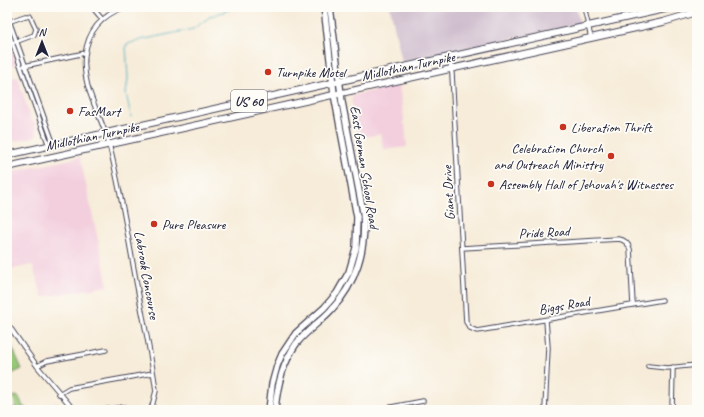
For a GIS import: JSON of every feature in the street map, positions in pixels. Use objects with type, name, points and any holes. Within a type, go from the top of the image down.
[{"type":"main road","name":"Midlothian Turnpike","points":[[7,155],[674,7]]},
{"type":"main road","name":"Midlothian Turnpike","points":[[7,167],[663,22],[697,12]]},
{"type":"street","points":[[92,7],[102,19],[125,7]]},
{"type":"street","points":[[324,7],[336,82]]},
{"type":"street","points":[[330,7],[336,82]]},
{"type":"street","points":[[584,7],[590,38]]},
{"type":"street","points":[[7,15],[14,42],[52,145]]},
{"type":"street","points":[[8,22],[25,16],[30,16],[36,29],[34,35],[14,42]]},
{"type":"street","name":"Labrook Concourse","points":[[102,19],[91,35],[85,53],[84,70],[87,86],[109,145],[126,222],[156,391],[151,410]]},
{"type":"street","points":[[7,28],[14,42]]},
{"type":"street","points":[[23,67],[85,53]]},
{"type":"street","name":"Giant Drive","points":[[449,57],[451,68],[466,322],[470,328]]},
{"type":"street","name":"East German School Road","points":[[275,410],[279,380],[288,357],[303,335],[327,314],[340,300],[357,268],[362,250],[364,231],[363,218],[357,198],[336,82]]},
{"type":"street","name":"East German School Road","points":[[269,410],[273,378],[285,349],[301,328],[333,299],[349,272],[355,254],[357,236],[357,198]]},
{"type":"street","name":"Pride Road","points":[[462,248],[619,239],[626,242],[630,249],[633,305]]},
{"type":"street","name":"Biggs Road","points":[[470,328],[478,331],[662,300]]},
{"type":"street","points":[[546,320],[548,348],[546,410]]},
{"type":"street","points":[[7,323],[37,366],[74,410]]},
{"type":"street","points":[[37,366],[52,360],[106,350]]},
{"type":"street","points":[[648,366],[673,368],[697,365]]},
{"type":"street","points":[[672,410],[673,368]]},
{"type":"street","points":[[59,394],[69,388],[153,373]]},
{"type":"street","points":[[376,410],[402,408],[423,401]]},
{"type":"street","points":[[103,410],[124,406]]},
{"type":"shaded area","points":[[390,7],[576,7],[580,24],[402,62]]},
{"type":"shaded area","points":[[7,36],[17,64],[7,66]]},
{"type":"shaded area","points":[[18,77],[31,121],[34,121],[37,134],[35,137],[7,143],[7,78]]},
{"type":"shaded area","points":[[399,85],[407,147],[384,150],[380,134],[359,138],[351,99],[354,95]]},
{"type":"shaded area","points":[[80,157],[108,286],[43,297],[32,265],[7,270],[7,173]]},
{"type":"green space","points":[[10,342],[22,369],[7,376],[7,343]]},
{"type":"green space","points":[[17,396],[26,410],[15,410],[14,407],[16,406],[13,397]]},
{"type":"green space","points":[[57,403],[62,409],[65,410],[41,410]]},
{"type":"waterway","points":[[131,117],[126,93],[128,79],[126,45],[136,41],[193,29],[211,16],[231,9],[248,7]]},
{"type":"place","name":"Turnpike Motel","points":[[268,72]]},
{"type":"place","name":"FasMart","points":[[70,111]]},
{"type":"place","name":"Liberation Thrift","points":[[563,127]]},
{"type":"place","name":"Celebration Church and Outreach Ministry","points":[[611,156]]},
{"type":"place","name":"Assembly Hall of Jehovah's Witnesses","points":[[491,184]]},
{"type":"place","name":"Pure Pleasure","points":[[154,224]]}]
